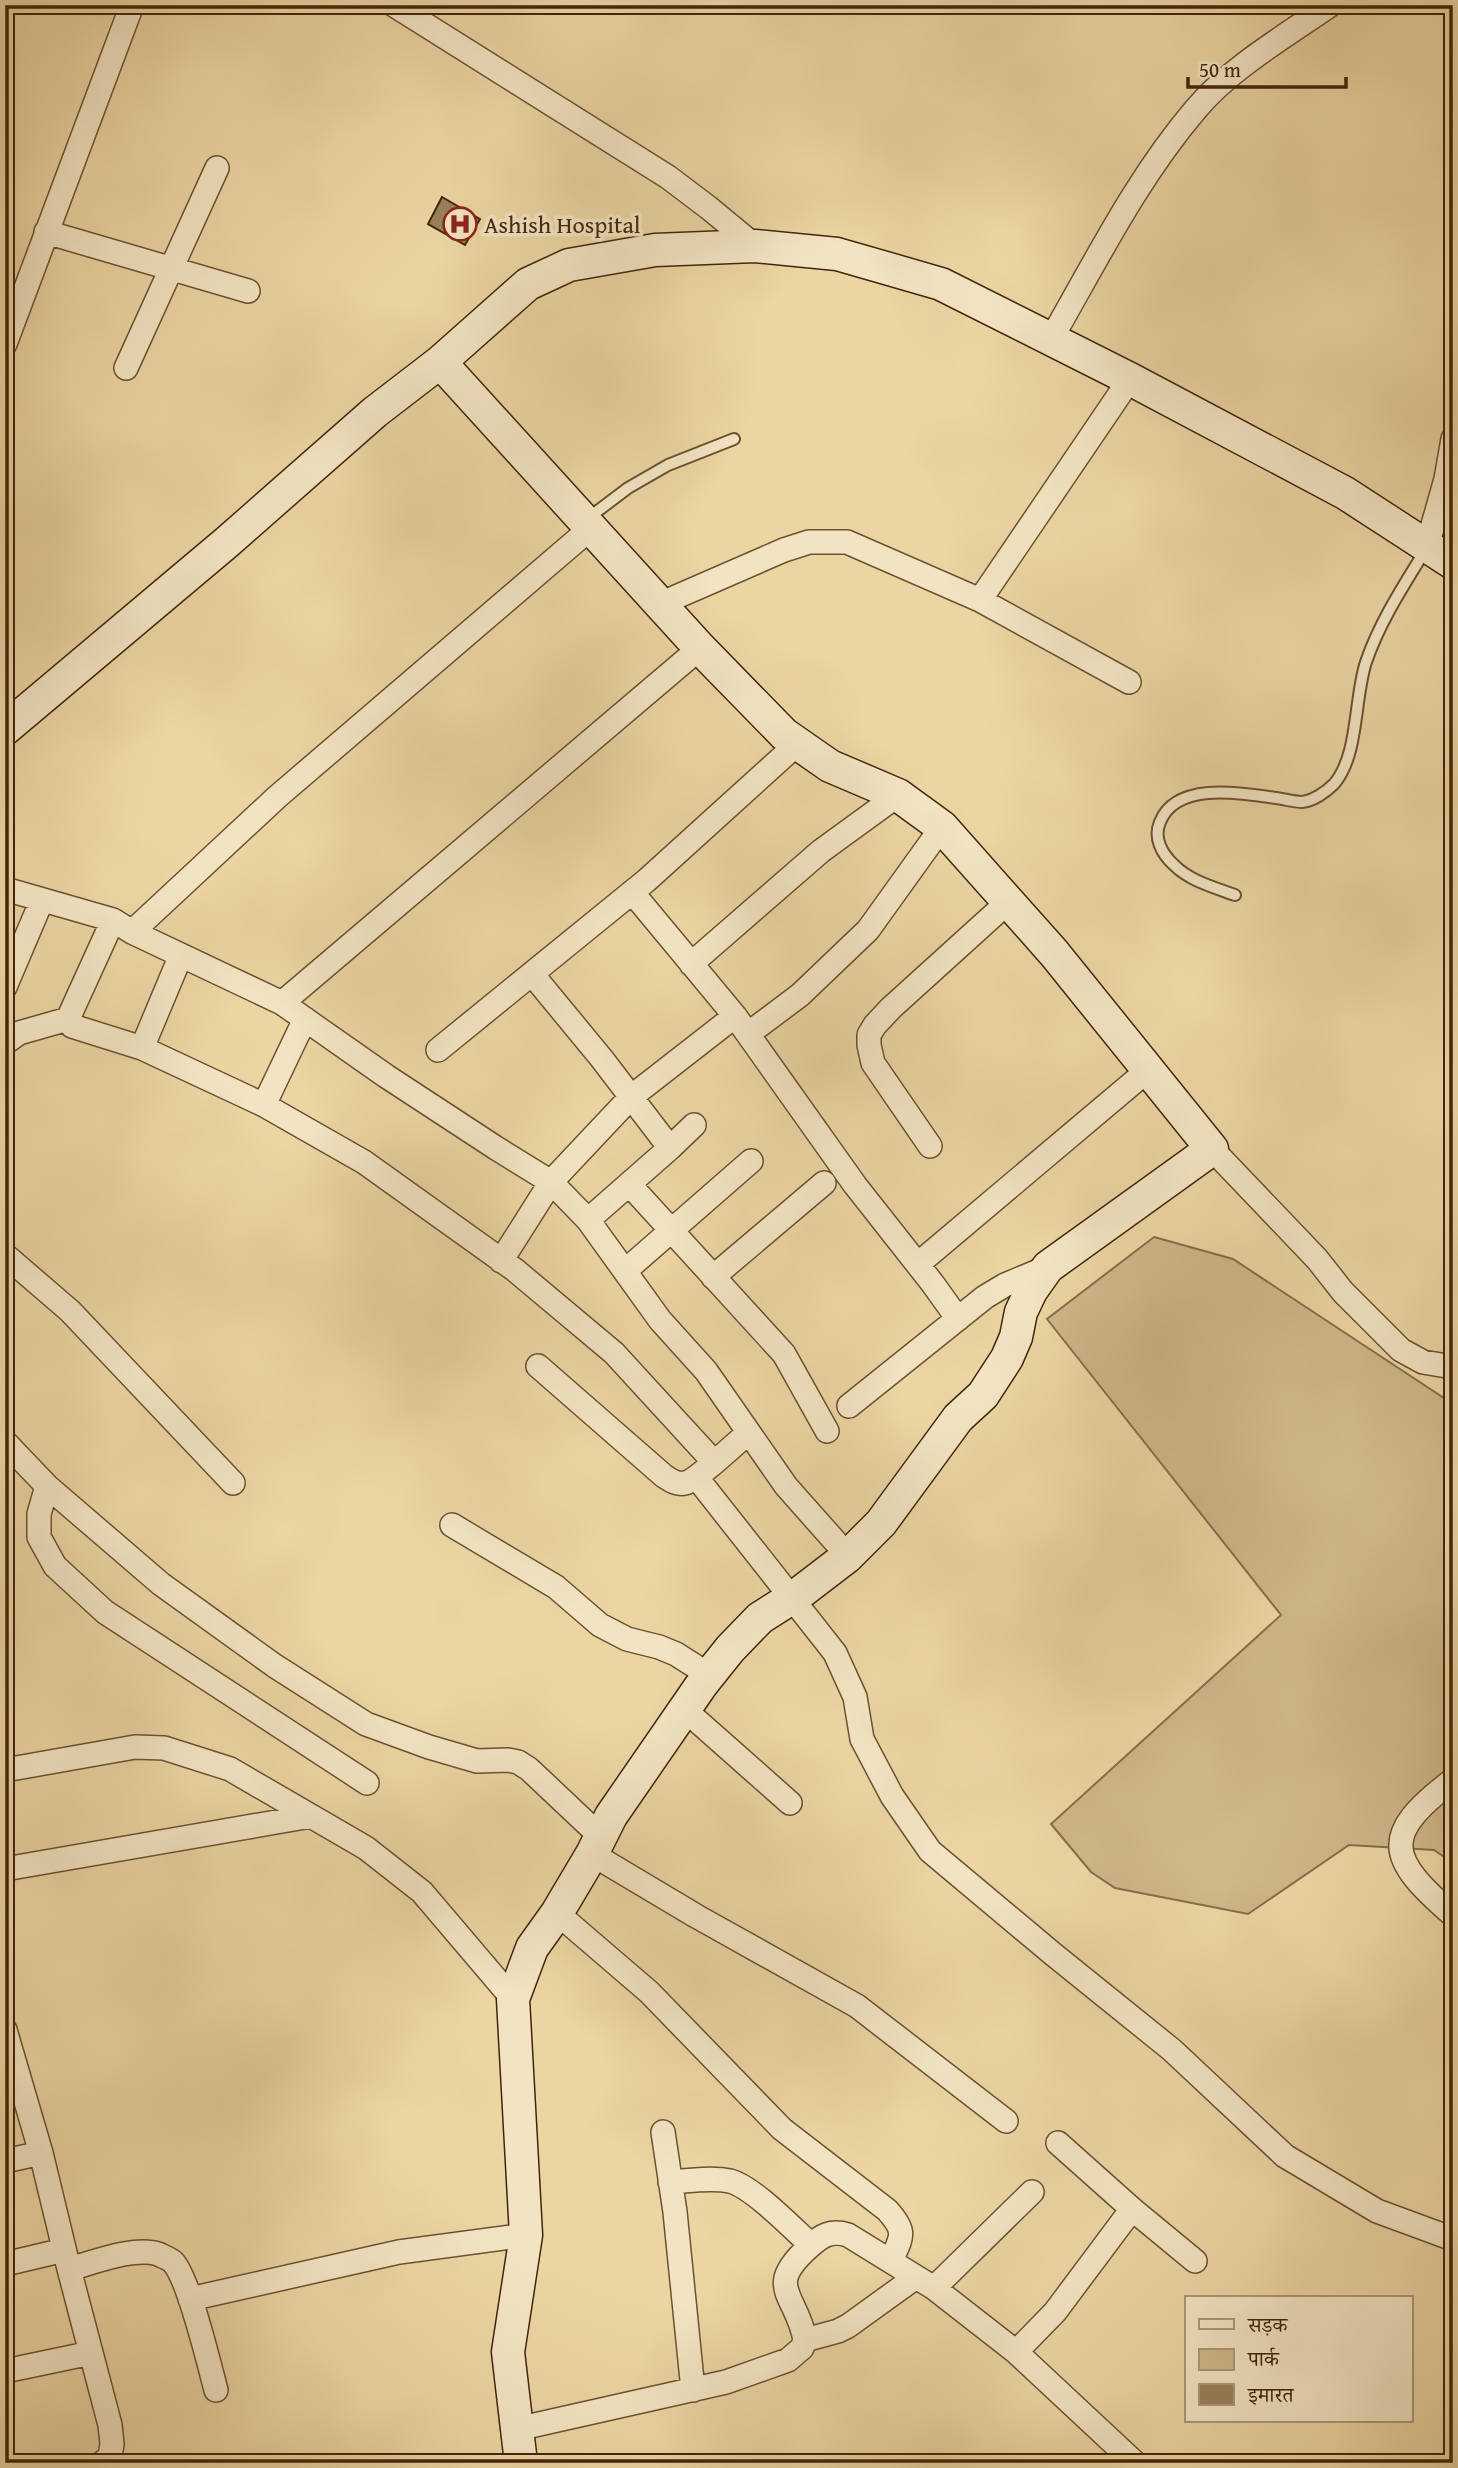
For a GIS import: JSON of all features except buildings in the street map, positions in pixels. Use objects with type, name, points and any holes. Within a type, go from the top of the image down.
[{"type":"street","points":[[5,344],[132,5]]},
{"type":"street","points":[[394,5],[668,177],[755,246]]},
{"type":"street","points":[[1051,339],[1142,182],[1197,108],[1246,63],[1330,5]]},
{"type":"street","points":[[127,368],[217,168]]},
{"type":"street","points":[[46,232],[248,291]]},
{"type":"street","points":[[5,729],[226,543],[375,412],[440,362],[528,284],[569,265],[655,250],[755,246],[837,254],[941,284],[1130,379],[1345,493],[1440,555],[1446,479],[1453,439]]},
{"type":"street","points":[[440,362],[700,648],[759,709],[797,744],[830,766],[898,795],[942,827],[1054,953],[1212,1149],[1317,1259],[1343,1292],[1401,1350],[1423,1362],[1453,1367]]},
{"type":"street","points":[[981,600],[1130,379]]},
{"type":"street","points":[[5,1043],[19,1033],[68,1019],[122,926],[284,791],[588,525]]},
{"type":"street","points":[[660,604],[784,550],[808,542],[846,542],[981,600],[1129,682]]},
{"type":"street","points":[[282,1003],[700,648]]},
{"type":"street","points":[[438,1050],[632,892],[797,744]]},
{"type":"street","points":[[691,964],[821,851],[898,795]]},
{"type":"street","points":[[501,1261],[551,1182],[631,1097],[741,1025],[800,995],[868,930],[942,827]]},
{"type":"street","points":[[5,889],[122,926],[282,1003],[408,1090],[551,1182],[589,1220],[660,1320],[706,1371],[786,1486],[848,1556]]},
{"type":"street","points":[[632,892],[741,1025],[855,1185],[918,1264],[958,1320]]},
{"type":"street","points":[[5,987],[42,900]]},
{"type":"street","points":[[930,1146],[873,1063],[869,1035],[891,1009],[1009,902]]},
{"type":"street","points":[[142,1048],[181,955]]},
{"type":"street","points":[[524,980],[631,1097],[670,1148]]},
{"type":"street","points":[[68,1019],[72,1026],[142,1048],[264,1105],[364,1162],[516,1270],[614,1353],[705,1470],[792,1598],[835,1653],[855,1697],[862,1739],[892,1796],[930,1851],[1171,2050],[1285,2156],[1377,2211],[1453,2239]]},
{"type":"street","points":[[264,1105],[305,1019]]},
{"type":"street","points":[[918,1264],[1148,1070]]},
{"type":"street","points":[[589,1220],[694,1125]]},
{"type":"street","points":[[849,1406],[985,1297],[1005,1285],[1048,1267],[1212,1149]]},
{"type":"street","points":[[625,1271],[751,1161]]},
{"type":"street","points":[[713,1277],[824,1183]]},
{"type":"street","points":[[629,1184],[784,1354],[827,1431]]},
{"type":"street","points":[[5,1255],[70,1311],[233,1483]]},
{"type":"street","points":[[521,2463],[508,2352],[526,2235],[513,1999],[532,1948],[557,1913],[611,1816],[730,1649],[761,1618],[848,1556],[881,1522],[958,1418],[983,1395],[1007,1357],[1016,1337],[1021,1312],[1031,1291],[1048,1267]]},
{"type":"street","points":[[538,1366],[673,1482],[683,1484],[705,1470],[748,1433]]},
{"type":"street","points":[[5,1442],[47,1486],[161,1584],[275,1666],[366,1724],[477,1761],[518,1762],[529,1769],[596,1845],[696,1916],[857,2006],[1006,2121]]},
{"type":"street","points":[[47,1486],[40,1514],[40,1537],[55,1566],[65,1576],[105,1612],[367,1783]]},
{"type":"street","points":[[452,1525],[556,1587],[600,1625],[627,1639],[676,1654],[709,1675]]},
{"type":"street","points":[[685,1710],[790,1803]]},
{"type":"street","points":[[5,1770],[135,1747],[164,1748],[230,1769],[366,1848],[422,1892],[513,1999]]},
{"type":"street","points":[[1453,1780],[1430,1797],[1407,1821],[1399,1843],[1404,1861],[1422,1888],[1453,1915]]},
{"type":"street","points":[[5,1869],[310,1816]]},
{"type":"street","points":[[557,1913],[649,1992],[782,2129],[893,2216],[902,2231],[902,2238],[891,2261]]},
{"type":"street","points":[[5,2030],[12,2074],[41,2153],[110,2425],[110,2457],[102,2463]]},
{"type":"street","points":[[663,2132],[692,2390]]},
{"type":"street","points":[[1058,2143],[1195,2261]]},
{"type":"street","points":[[5,2161],[41,2153]]},
{"type":"street","points":[[670,2182],[718,2179],[747,2188],[811,2245]]},
{"type":"street","points":[[805,2340],[848,2326],[925,2282],[1032,2192]]},
{"type":"street","points":[[1016,2352],[1055,2312],[1132,2209]]},
{"type":"street","points":[[517,2429],[726,2382],[788,2360],[802,2348],[805,2340],[786,2289],[784,2279],[787,2270],[811,2245],[835,2231],[848,2235],[925,2282],[1016,2352],[1135,2463]]},
{"type":"street","points":[[190,2299],[399,2252],[526,2235]]},
{"type":"street","points":[[5,2264],[126,2254],[157,2254],[173,2262],[186,2285],[216,2390]]},
{"type":"street","points":[[5,2371],[91,2353]]},
{"type":"lane","points":[[588,525],[628,488],[668,465],[734,439]]},
{"type":"lane","points":[[1235,895],[1185,876],[1168,859],[1160,845],[1157,831],[1160,820],[1174,805],[1203,793],[1226,792],[1303,802],[1321,795],[1334,783],[1346,763],[1365,665],[1374,641],[1440,555]]},
{"type":"green space","points":[[1154,1237],[1233,1259],[1453,1404],[1453,1863],[1434,1850],[1349,1845],[1248,1914],[1115,1888],[1091,1872],[1051,1824],[1281,1615],[1047,1319]]},
{"type":"place","name":"Ashish Hospital","points":[[460,224]]}]
